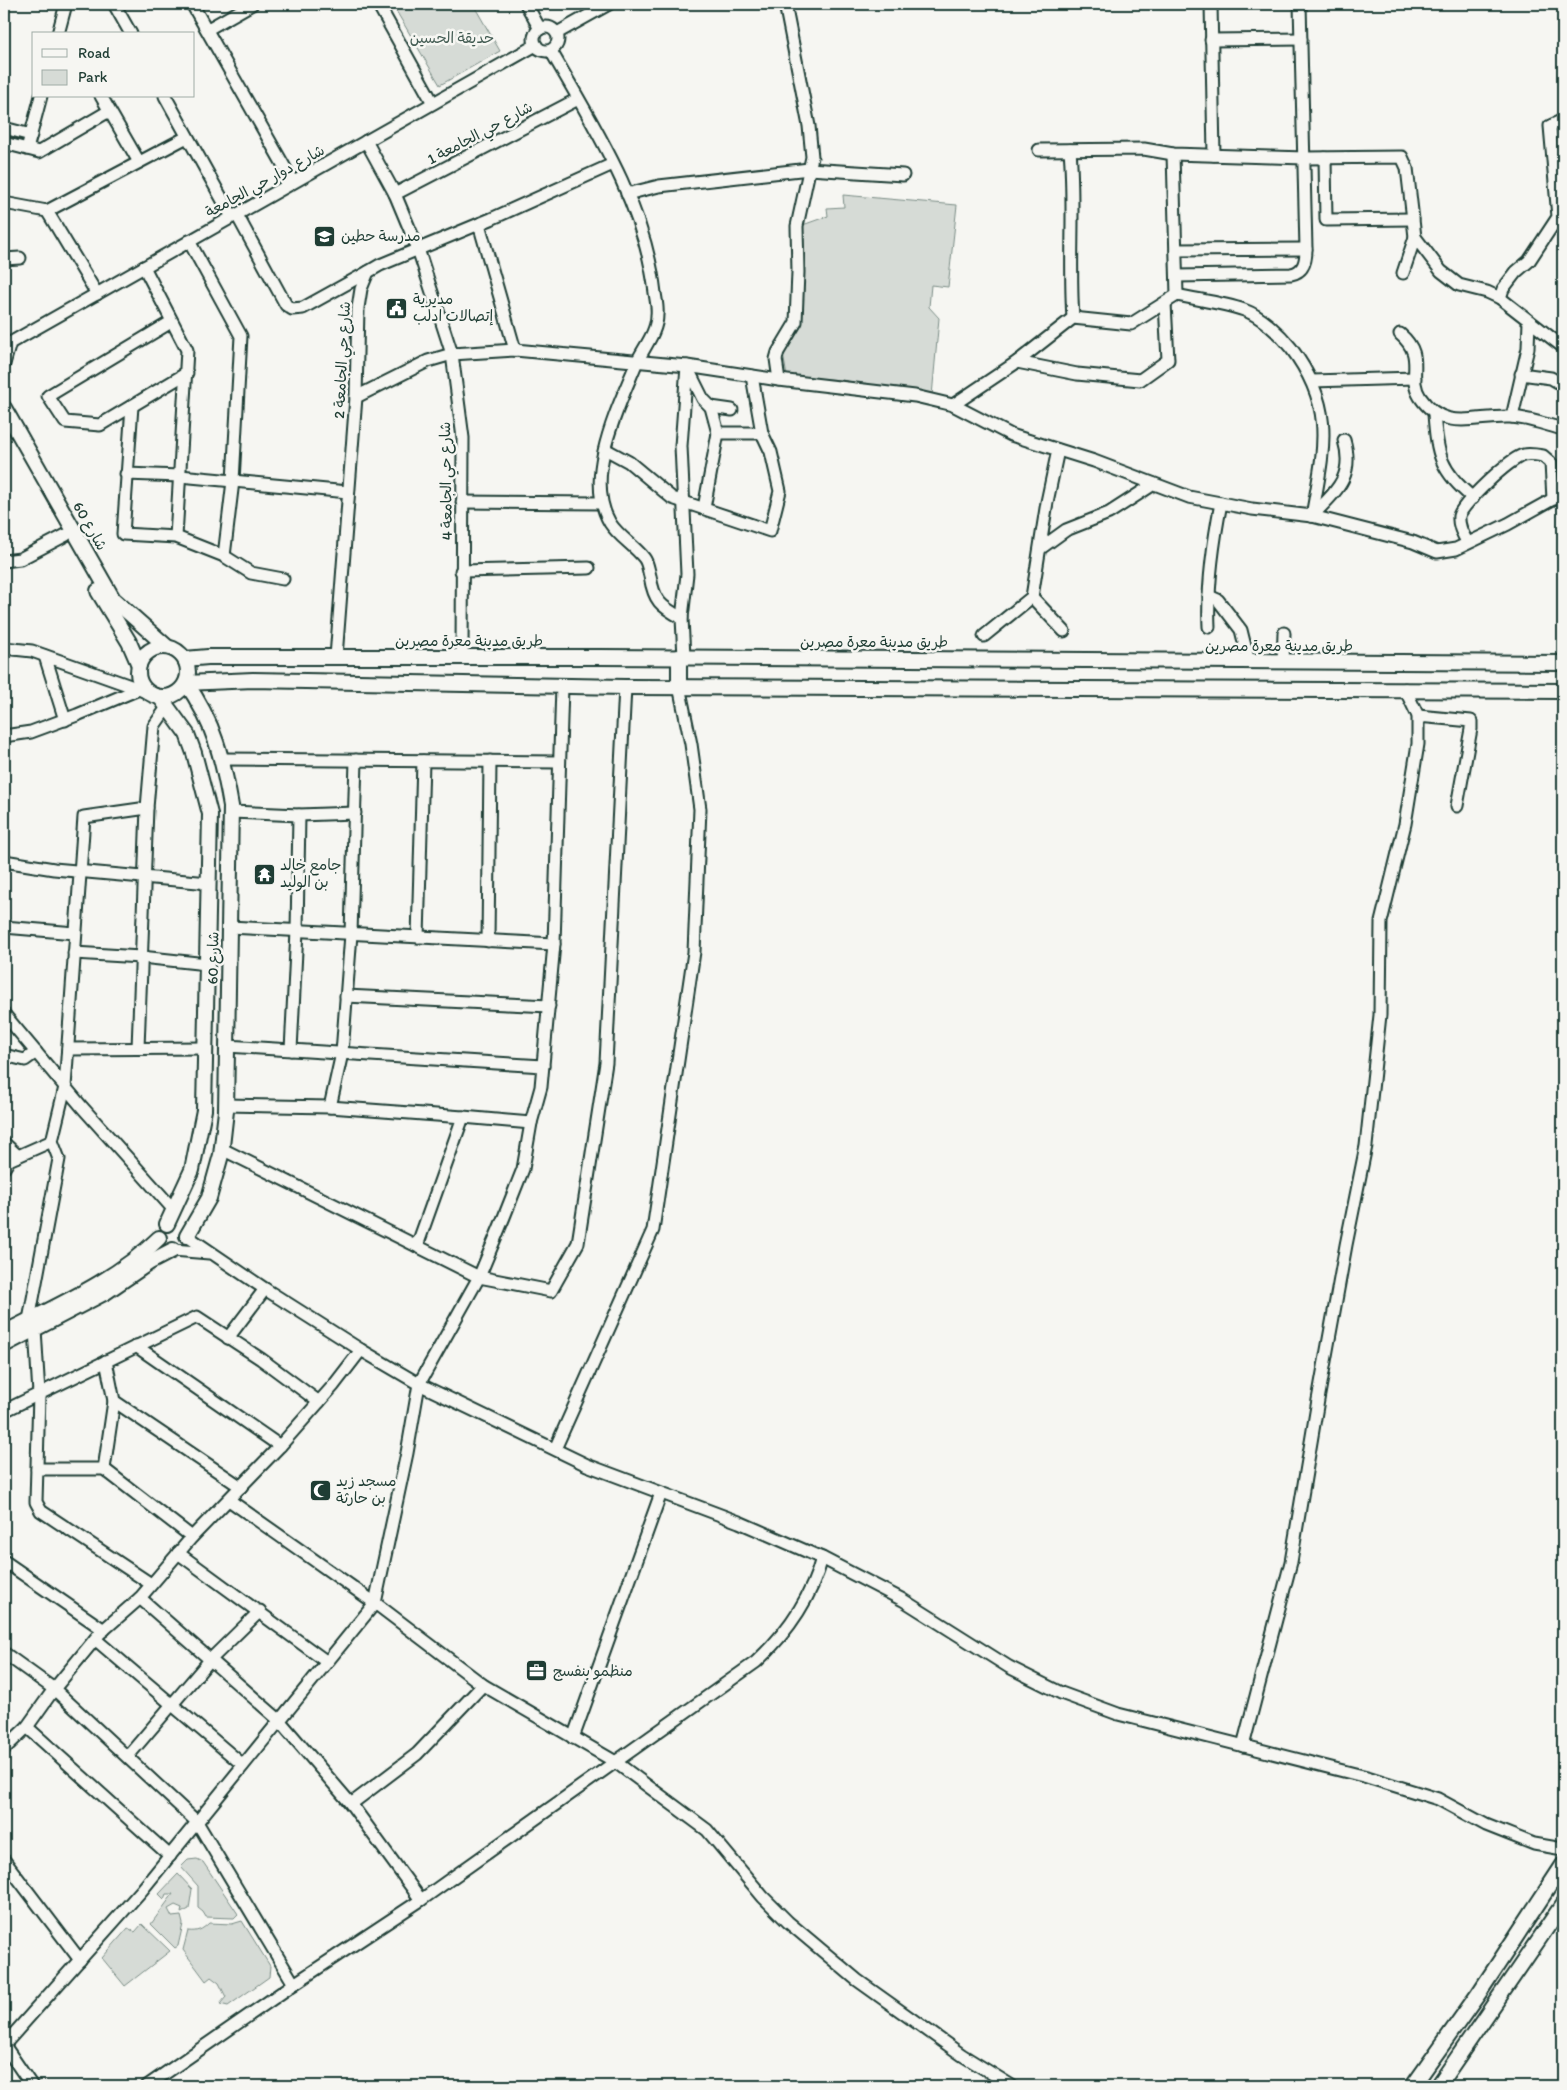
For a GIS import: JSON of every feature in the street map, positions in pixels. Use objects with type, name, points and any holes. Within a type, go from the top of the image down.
[{"type":"main road","name":"شارع 60","points":[[4,408],[113,599],[166,646]]},
{"type":"main road","name":"شارع 60","points":[[4,425],[129,642],[139,665]]},
{"type":"main road","points":[[166,646],[175,649],[185,658],[189,671],[186,683],[176,694],[160,700],[140,682],[138,674],[139,665],[142,656],[149,650],[166,646]]},
{"type":"main road","name":"طريق مدينة معرة مصرين","points":[[185,658],[682,657],[1563,663]]},
{"type":"main road","points":[[680,686],[682,657]]},
{"type":"main road","points":[[186,683],[253,680],[625,687],[1563,691]]},
{"type":"main road","name":"شارع 60","points":[[186,683],[200,703],[223,759],[231,812],[226,1105],[222,1149],[208,1198],[187,1236]]},
{"type":"main road","name":"شارع 60","points":[[160,700],[188,734],[210,814],[204,1110],[192,1170],[167,1224]]},
{"type":"main road","points":[[188,734],[209,724]]},
{"type":"main road","points":[[4,1333],[32,1325],[106,1292],[150,1262],[183,1246],[187,1236],[182,1226],[172,1222],[167,1224],[160,1232],[159,1238],[145,1252],[115,1274],[32,1325],[4,1345]]},
{"type":"main road","points":[[159,1238],[164,1247],[173,1250]]},
{"type":"main road","points":[[1414,2086],[1479,1993],[1563,1865]]},
{"type":"main road","points":[[1438,2086],[1563,1904]]},
{"type":"street","points":[[61,31],[66,4]]},
{"type":"street","points":[[114,4],[130,32]]},
{"type":"street","points":[[192,4],[208,29],[293,182]]},
{"type":"street","points":[[208,29],[252,4]]},
{"type":"street","points":[[378,4],[433,103]]},
{"type":"street","points":[[526,4],[540,29]]},
{"type":"street","points":[[557,33],[609,4]]},
{"type":"street","points":[[779,380],[776,359],[778,352],[796,322],[798,272],[796,226],[812,157],[809,126],[785,4]]},
{"type":"street","points":[[1211,4],[1214,155]]},
{"type":"street","points":[[1177,276],[1294,274],[1304,266],[1306,249],[1305,158],[1300,4]]},
{"type":"street","points":[[550,28],[557,33],[558,43],[551,51],[545,52],[536,46],[535,36],[540,29],[550,28]]},
{"type":"street","points":[[1211,40],[1301,40]]},
{"type":"street","name":"شارع دوار حي الجامعة","points":[[4,364],[7,343],[536,46]]},
{"type":"street","points":[[551,51],[613,164],[627,194],[643,236],[653,276],[657,315],[653,331],[637,361],[609,431],[600,485],[601,503],[615,531],[646,562],[654,596],[658,602],[682,618]]},
{"type":"street","points":[[27,149],[40,98]]},
{"type":"street","points":[[102,98],[139,162]]},
{"type":"street","points":[[166,98],[286,305],[292,310],[303,308],[380,265],[479,224],[613,164]]},
{"type":"street","name":"شارع حي الجامعة 1","points":[[396,194],[578,99]]},
{"type":"street","points":[[4,143],[39,152],[109,111]]},
{"type":"street","points":[[1500,298],[1503,289],[1516,272],[1529,261],[1558,217],[1550,126],[1563,120]]},
{"type":"street","points":[[4,128],[30,135]]},
{"type":"street","points":[[4,203],[46,211],[187,137]]},
{"type":"street","name":"شارع حي الجامعة 4","points":[[366,141],[396,194],[418,249],[452,354],[463,438],[462,657]]},
{"type":"street","points":[[1039,150],[1144,149],[1173,154],[1305,158],[1402,157],[1407,168],[1415,238],[1403,273]]},
{"type":"street","points":[[1070,150],[1073,182],[1071,286],[1073,318]]},
{"type":"street","points":[[1173,154],[1177,295]]},
{"type":"street","points":[[1325,158],[1326,220],[1413,219]]},
{"type":"street","points":[[627,194],[659,186],[809,169],[904,175]]},
{"type":"street","points":[[46,211],[97,294]]},
{"type":"street","points":[[479,224],[515,350]]},
{"type":"street","points":[[1415,238],[1440,271],[1459,285],[1487,292],[1500,298],[1563,347]]},
{"type":"street","points":[[189,241],[240,336],[233,481],[224,556]]},
{"type":"street","points":[[1176,250],[1306,249]]},
{"type":"street","points":[[4,259],[20,258]]},
{"type":"street","points":[[144,267],[188,350],[176,537]]},
{"type":"street","name":"شارع حي الجامعة 2","points":[[336,657],[356,397],[358,308],[361,289],[368,272]]},
{"type":"street","points":[[953,405],[1017,362],[1073,318],[1131,324],[1177,295],[1246,310],[1280,333],[1303,364],[1319,398],[1322,417],[1323,454],[1312,516]]},
{"type":"street","points":[[1017,362],[1077,374],[1140,380],[1168,360],[1165,302]]},
{"type":"street","points":[[1512,417],[1528,348],[1529,321]]},
{"type":"street","points":[[172,322],[48,396],[65,422],[100,425],[187,373]]},
{"type":"street","points":[[1400,334],[1413,348],[1416,360],[1415,378],[1419,395],[1434,414],[1436,445],[1442,462],[1450,476],[1473,498]]},
{"type":"street","points":[[356,397],[428,361],[452,354],[515,350],[687,366],[779,380],[915,396],[953,405],[1011,435],[1189,497],[1252,509],[1312,516],[1413,542],[1437,552],[1456,549],[1558,498],[1551,463],[1543,456],[1523,455],[1508,464],[1460,513],[1460,527],[1467,542]]},
{"type":"street","points":[[687,366],[707,403],[718,433],[704,508]]},
{"type":"street","points":[[682,657],[682,618],[688,581],[681,446],[687,366]]},
{"type":"street","points":[[1521,374],[1551,378],[1563,385]]},
{"type":"street","points":[[605,449],[629,462],[666,494],[770,531],[780,491],[771,452],[762,433],[752,376]]},
{"type":"street","points":[[1312,381],[1415,378]]},
{"type":"street","points":[[683,408],[707,403],[732,410]]},
{"type":"street","points":[[132,406],[123,534],[176,537],[224,556],[251,573],[283,579]]},
{"type":"street","points":[[1434,414],[1459,420],[1512,417],[1563,429]]},
{"type":"street","points":[[718,433],[762,433]]},
{"type":"street","points":[[1312,516],[1338,488],[1344,478],[1348,462],[1344,440]]},
{"type":"street","points":[[984,636],[1032,597],[1047,502],[1058,450]]},
{"type":"street","points":[[126,474],[180,476],[348,492]]},
{"type":"street","points":[[1041,548],[1066,530],[1109,513],[1154,484]]},
{"type":"street","points":[[462,502],[601,503]]},
{"type":"street","points":[[1209,627],[1209,596],[1214,536],[1221,503]]},
{"type":"street","points":[[4,561],[20,559],[66,535]]},
{"type":"street","points":[[461,571],[589,568]]},
{"type":"street","points":[[1209,596],[1218,600],[1241,630],[1249,662]]},
{"type":"street","points":[[1032,597],[1064,631]]},
{"type":"street","points":[[1283,662],[1284,632]]},
{"type":"street","points":[[4,648],[45,656],[139,689],[160,700],[154,726],[147,808],[138,1048]]},
{"type":"street","points":[[45,656],[65,720]]},
{"type":"street","points":[[32,2086],[4,2045],[170,1856],[375,1603],[407,1453],[418,1384],[479,1277],[523,1169],[531,1123],[541,1087],[554,944],[562,686]]},
{"type":"street","points":[[555,1449],[653,1230],[694,952],[700,809],[691,744],[680,686]]},
{"type":"street","points":[[222,1149],[479,1277],[551,1291],[578,1243],[606,1063],[625,687]]},
{"type":"street","points":[[4,736],[31,732],[139,689]]},
{"type":"street","points":[[1243,1746],[1291,1562],[1332,1322],[1366,1146],[1380,1015],[1381,922],[1405,824],[1418,744],[1418,716],[1405,689]]},
{"type":"street","points":[[1418,716],[1470,721],[1471,729],[1457,806]]},
{"type":"street","points":[[223,759],[559,762]]},
{"type":"street","points":[[330,1107],[342,1053],[351,934],[356,760]]},
{"type":"street","points":[[418,937],[423,760]]},
{"type":"street","points":[[488,941],[490,761]]},
{"type":"street","points":[[147,808],[84,817],[65,1087],[52,1141],[59,1159],[32,1325],[39,1394],[36,1502],[41,1511],[151,1584]]},
{"type":"street","points":[[231,812],[299,815],[355,813]]},
{"type":"street","points":[[291,1050],[299,815]]},
{"type":"street","points":[[4,860],[54,869],[209,883]]},
{"type":"street","points":[[4,927],[75,933]]},
{"type":"street","points":[[230,927],[554,944]]},
{"type":"street","points":[[74,953],[141,957],[207,964]]},
{"type":"street","points":[[346,996],[549,1006]]},
{"type":"street","points":[[4,1014],[65,1087],[174,1210]]},
{"type":"street","points":[[227,1046],[543,1066]]},
{"type":"street","points":[[68,1049],[206,1048]]},
{"type":"street","points":[[4,1055],[25,1060],[36,1052]]},
{"type":"street","points":[[226,1105],[330,1107],[531,1123]]},
{"type":"street","points":[[417,1246],[463,1117]]},
{"type":"street","points":[[4,1168],[9,1160],[52,1141]]},
{"type":"street","points":[[4,1143],[18,1156]]},
{"type":"street","points":[[187,1236],[265,1289],[418,1384],[587,1465],[739,1522],[822,1558],[903,1600],[1009,1667],[1060,1693],[1118,1714],[1358,1774],[1438,1799],[1494,1829],[1534,1844],[1563,1849]]},
{"type":"street","points":[[173,1250],[210,1253]]},
{"type":"street","points":[[228,1338],[265,1289]]},
{"type":"street","points":[[4,1411],[197,1317],[319,1402]]},
{"type":"street","points":[[136,1346],[280,1446]]},
{"type":"street","points":[[4,1749],[27,1726],[54,1689],[95,1639],[140,1598],[192,1537],[280,1446],[361,1350]]},
{"type":"street","points":[[104,1469],[114,1401],[106,1361]]},
{"type":"street","points":[[114,1401],[241,1487]]},
{"type":"street","points":[[37,1469],[104,1469],[192,1537]]},
{"type":"street","points":[[573,1738],[661,1493]]},
{"type":"street","points":[[229,1500],[375,1603],[483,1685],[614,1761],[707,1830],[763,1897],[788,1922],[857,1980],[962,2055],[1012,2086]]},
{"type":"street","points":[[178,1553],[260,1611],[327,1662]]},
{"type":"street","points":[[147,2086],[294,1984],[421,1900],[614,1761],[756,1662],[789,1626],[806,1600],[822,1558]]},
{"type":"street","points":[[4,1561],[104,1630]]},
{"type":"street","points":[[140,1598],[279,1720],[351,1804],[421,1900]]},
{"type":"street","points":[[128,1756],[210,1660],[260,1611]]},
{"type":"street","points":[[95,1639],[243,1765]]},
{"type":"street","points":[[4,1653],[54,1689],[197,1822],[294,1984]]},
{"type":"street","points":[[351,1804],[417,1754],[483,1685]]},
{"type":"street","points":[[27,1726],[170,1856]]},
{"type":"street","points":[[4,1860],[80,1960]]},
{"type":"green space","name":"حديقة الحسين","points":[[392,4],[473,4],[500,51],[440,85]]},
{"type":"green space","points":[[843,195],[957,205],[948,287],[931,285],[929,307],[939,318],[932,396],[842,380],[787,376],[783,354],[800,326],[804,265],[800,226],[828,216],[827,208],[844,207]]},
{"type":"green space","points":[[197,1859],[203,1862],[238,1914],[234,1918],[206,1917],[198,1908],[198,1886],[181,1867],[188,1860]]},
{"type":"green space","points":[[178,1874],[192,1889],[189,1909],[181,1913],[182,1908],[175,1905],[168,1909],[172,1917],[181,1916],[183,1924],[178,1946],[175,1948],[151,1924],[173,1894],[166,1894],[164,1899],[159,1894]]},
{"type":"green space","points":[[242,1921],[270,1966],[269,1977],[228,2006],[220,2004],[226,1997],[219,1983],[211,1977],[206,1981],[183,1950],[188,1931],[199,1930],[209,1923],[232,1924]]},
{"type":"green space","points":[[142,1924],[170,1951],[125,1986],[102,1958],[128,1928],[135,1932]]},
{"type":"place","name":"مدرسة حطين","points":[[325,236]]},
{"type":"place","name":"مديرية إتصالات ادلب","points":[[397,308]]},
{"type":"place","name":"جامع خالد بن الوليد","points":[[264,874]]},
{"type":"place","name":"مسجد زيد بن حارثة","points":[[320,1490]]},
{"type":"place","name":"منظمو بنفسج","points":[[537,1671]]}]
